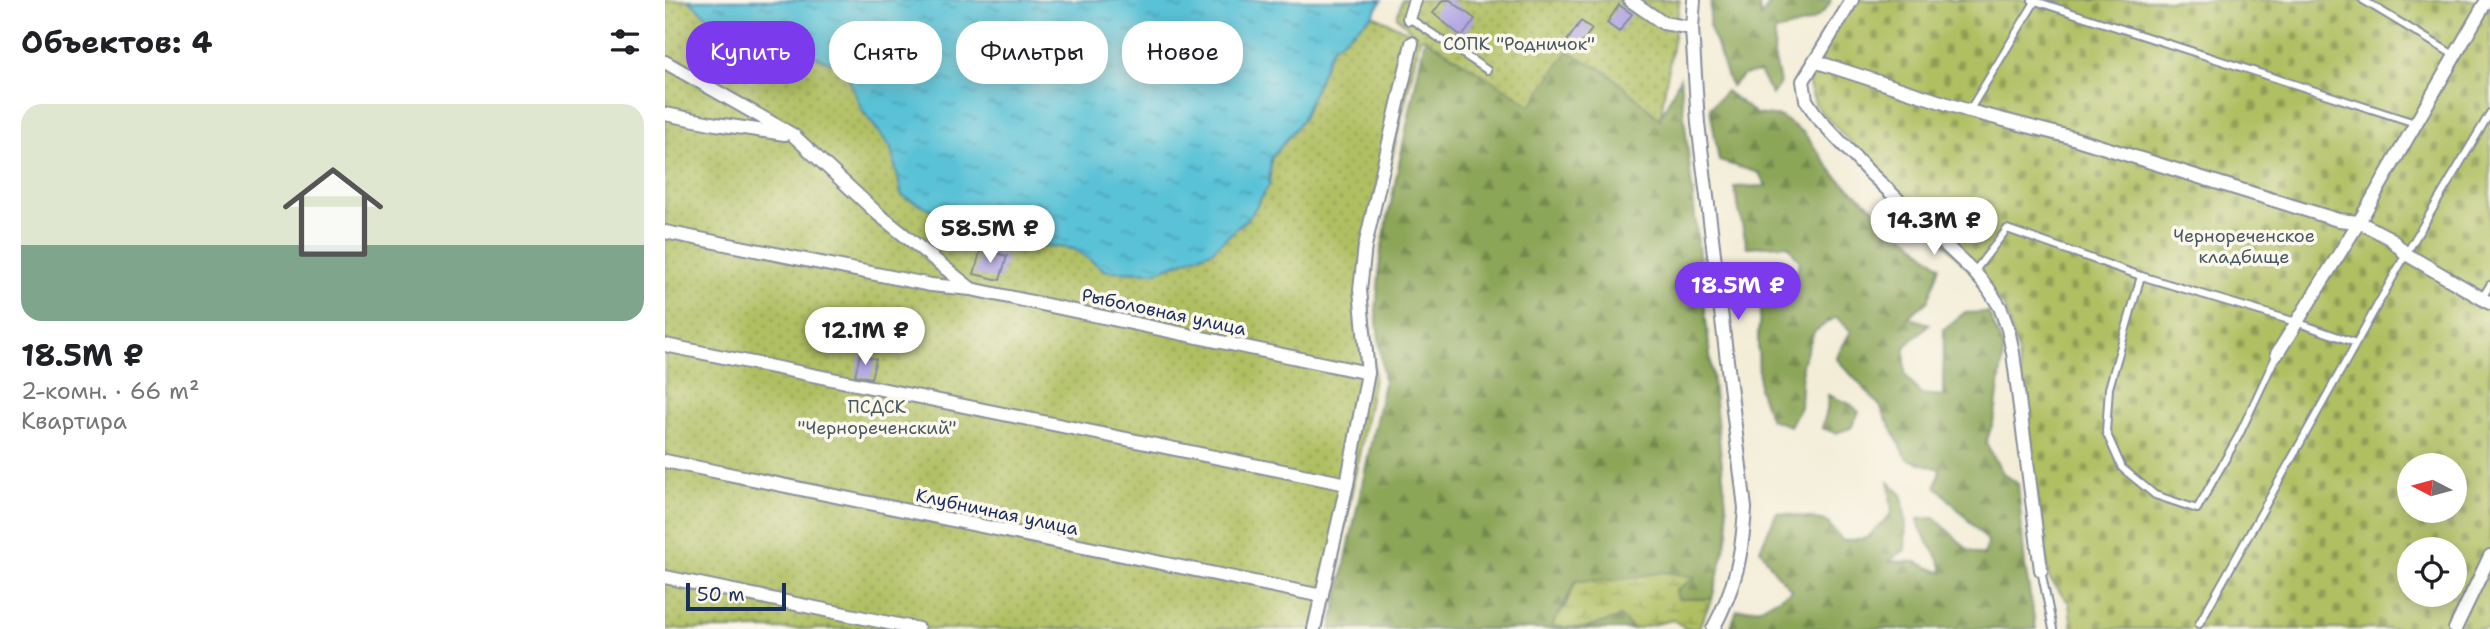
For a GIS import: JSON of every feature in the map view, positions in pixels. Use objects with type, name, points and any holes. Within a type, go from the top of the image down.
[{"type":"street","points":[[1409,18],[1415,0]]},
{"type":"street","points":[[1630,0],[1663,23],[1692,28]]},
{"type":"street","points":[[1694,0],[1692,28],[1700,137],[1745,508],[1740,564],[1730,598],[1713,629]]},
{"type":"street","points":[[1852,0],[1803,81],[1806,100],[1818,118],[1868,171],[1974,272],[2000,307],[2011,341],[2041,570]]},
{"type":"street","points":[[2277,354],[2359,222],[2487,0]]},
{"type":"street","points":[[1314,629],[1347,484],[1368,373],[1360,290],[1365,246],[1412,43]]},
{"type":"street","points":[[1814,61],[1969,111],[2070,137],[2338,220],[2359,222],[2390,238],[2406,254],[2486,300]]},
{"type":"street","points":[[665,62],[793,135],[878,214],[971,289]]},
{"type":"street","points":[[665,114],[793,135]]},
{"type":"street","name":"Рыболовная улица","points":[[665,232],[931,285],[971,289],[1368,373]]},
{"type":"street","points":[[665,345],[1347,484]]},
{"type":"street","name":"Клубничная улица","points":[[665,461],[1322,596]]},
{"type":"street","points":[[2455,629],[2485,580],[2490,556]]},
{"type":"street","points":[[665,577],[918,629]]},
{"type":"lane","points":[[1969,111],[2034,0],[2415,123]]},
{"type":"lane","points":[[2363,0],[2454,55]]},
{"type":"lane","points":[[1409,18],[1487,70]]},
{"type":"lane","points":[[2199,624],[2406,254],[2490,113]]},
{"type":"lane","points":[[1974,272],[2007,229],[2141,276],[2296,322],[2356,343]]},
{"type":"lane","points":[[2141,276],[2109,388],[2106,432],[2122,468],[2155,495],[2197,509],[2239,435],[2277,354]]},
{"type":"lane","points":[[2486,300],[2490,285]]},
{"type":"lane","points":[[2041,570],[2053,629]]},
{"type":"green space","name":"ПСДСК \"Чернореченский\"","points":[[665,0],[688,0],[712,21],[686,21],[686,84],[815,84],[815,56],[829,61],[829,84],[851,84],[862,110],[891,148],[902,196],[976,230],[1041,245],[1074,249],[1106,271],[1155,272],[1212,251],[1269,185],[1271,159],[1302,120],[1332,48],[1373,15],[1417,36],[1397,17],[1402,0],[1680,0],[1660,119],[1608,73],[1568,51],[1531,105],[1425,38],[1420,38],[1378,218],[1368,274],[1368,318],[1375,373],[1325,629],[665,629]]},
{"type":"green space","points":[[1711,0],[1758,0],[1761,17],[1772,0],[1831,0],[1822,14],[1815,18],[1775,31],[1774,55],[1780,83],[1772,95],[1759,72],[1744,75],[1731,86],[1709,25]]},
{"type":"green space","name":"Чернореченское кладбище","points":[[1847,0],[2490,0],[2490,629],[2072,629],[2069,603],[2049,578],[2017,350],[2004,307],[1816,106],[1808,82]]},
{"type":"green space","points":[[1425,38],[1483,75],[1568,51],[1608,73],[1660,118],[1680,78],[1729,531],[1712,599],[1673,599],[1676,591],[1694,577],[1576,582],[1552,626],[1585,628],[1621,617],[1634,629],[1331,629],[1384,383],[1376,312],[1381,251]]},
{"type":"green space","points":[[1726,91],[1756,114],[1781,117],[1804,133],[1836,176],[1940,266],[1928,301],[1908,317],[1929,324],[1905,347],[1905,374],[1920,394],[1943,396],[1944,329],[1964,313],[1988,312],[2004,349],[1995,416],[1986,443],[2003,473],[2018,484],[2025,566],[2036,629],[1730,629],[1737,610],[1761,608],[1792,590],[1775,572],[1760,549],[1777,512],[1826,521],[1843,541],[1867,538],[1892,513],[1889,482],[1902,495],[1906,525],[1905,550],[1889,561],[1916,562],[1943,573],[1918,519],[1935,518],[1968,550],[1984,556],[1988,541],[1936,486],[1940,469],[1907,459],[1880,406],[1836,358],[1851,331],[1836,317],[1814,332],[1802,365],[1800,407],[1790,426],[1770,419],[1759,388],[1758,336],[1762,293],[1789,291],[1800,262],[1788,245],[1747,247],[1734,187],[1766,186],[1759,173],[1719,161],[1710,108]]},
{"type":"green space","points":[[1828,395],[1850,404],[1859,412],[1851,428],[1836,433],[1822,428]]},
{"type":"green space","points":[[1663,572],[1695,577],[1676,591],[1678,599],[1712,599],[1698,629],[1684,629],[1673,620],[1634,629],[1620,617],[1585,628],[1551,626],[1566,604],[1576,581],[1616,580]]},
{"type":"water","points":[[688,0],[1382,0],[1373,15],[1332,48],[1302,120],[1271,159],[1269,185],[1251,215],[1212,251],[1155,272],[1106,271],[1074,249],[1041,245],[976,230],[902,196],[891,148],[862,110],[851,84],[942,84],[942,21],[829,21],[829,62],[815,57],[815,21],[713,21]]},
{"type":"building","points":[[1443,0],[1450,0],[1475,19],[1462,37],[1433,13]]},
{"type":"building","points":[[1619,5],[1632,14],[1619,32],[1607,23]]},
{"type":"building","points":[[1581,21],[1592,29],[1578,48],[1567,41]]},
{"type":"building","points":[[981,249],[1007,256],[1000,280],[974,274]]},
{"type":"building","points":[[860,355],[876,359],[871,378],[855,375]]},
{"type":"park label","name":"СОПК \"Родничок\"","points":[[1519,44]]}]
